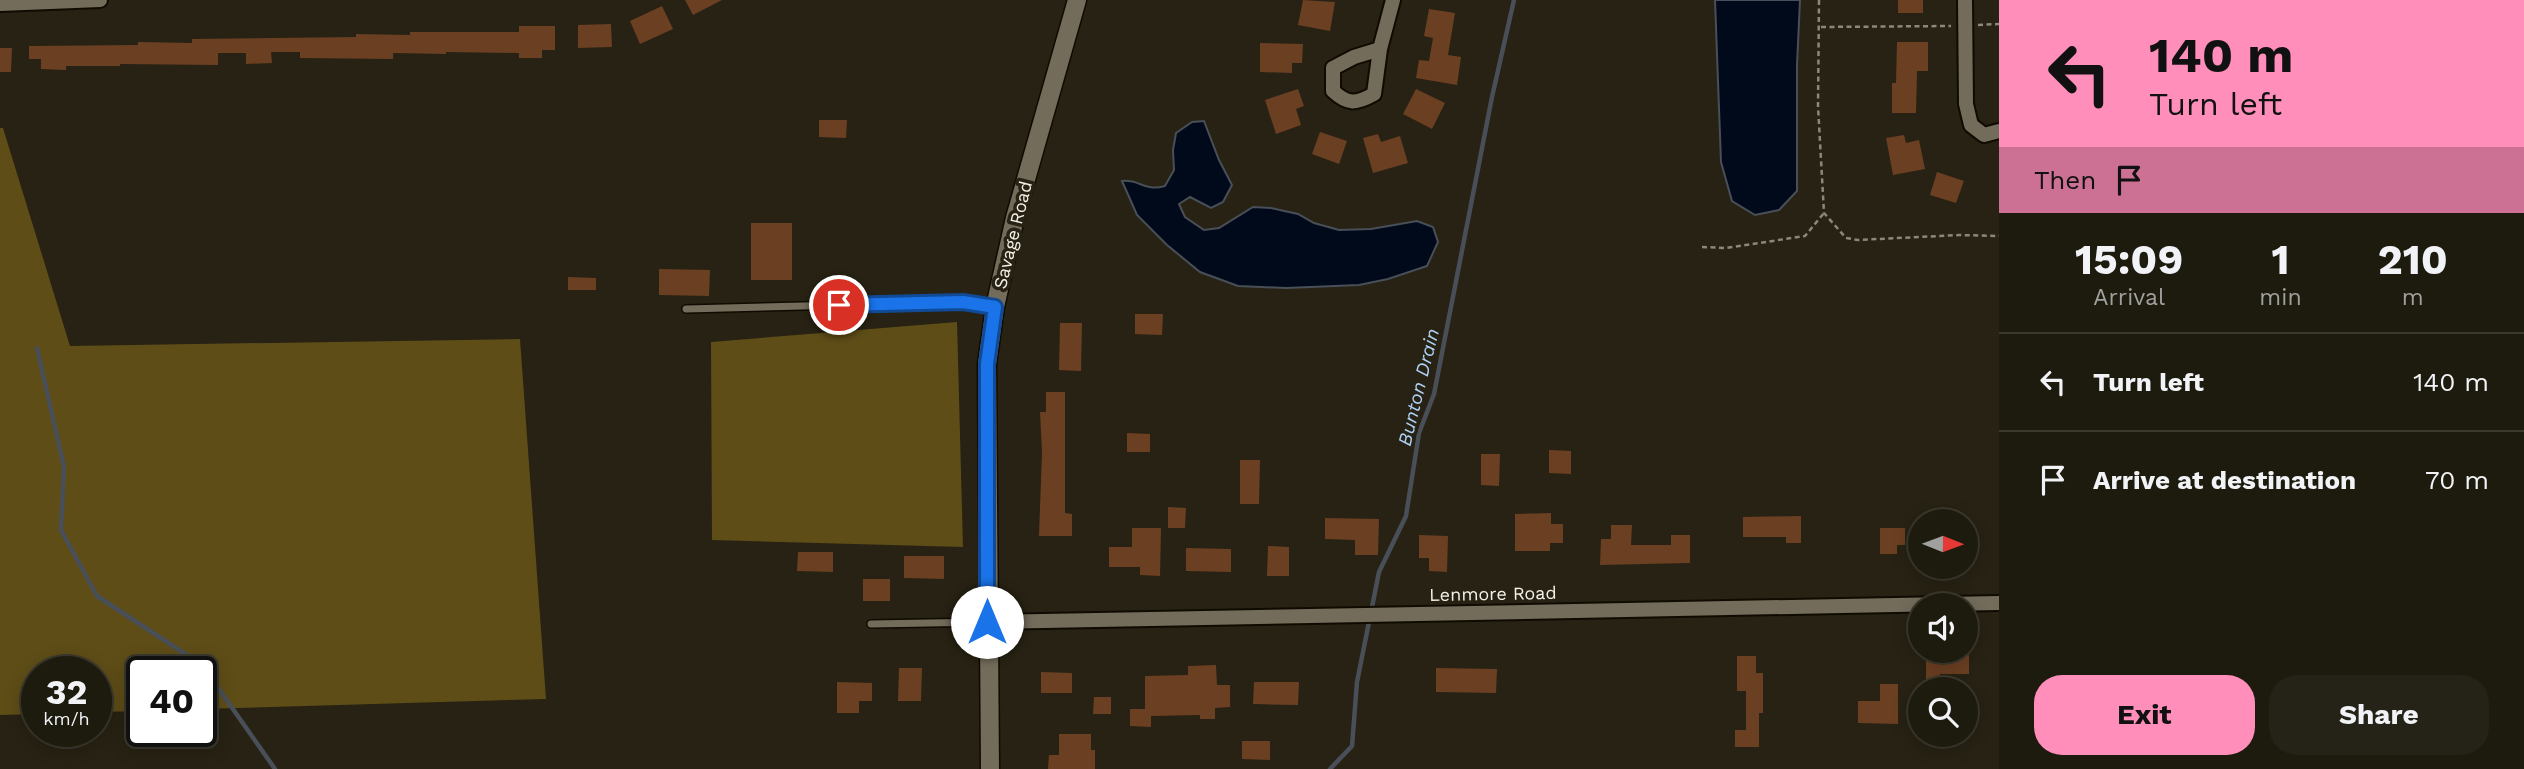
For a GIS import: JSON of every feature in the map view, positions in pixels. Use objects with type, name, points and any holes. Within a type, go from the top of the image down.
[{"type":"street","points":[[0,4],[100,0]]},
{"type":"street","name":"Savage Road","points":[[990,769],[987,364],[995,307],[1015,218],[1077,0]]},
{"type":"street","points":[[1380,49],[1393,0]]},
{"type":"street","points":[[1965,0],[1966,104],[1970,125],[1983,135],[1999,131]]},
{"type":"street","name":"Lenmore Road","points":[[987,622],[1999,603]]},
{"type":"lane","points":[[686,309],[963,302],[995,307]]},
{"type":"lane","points":[[871,624],[987,622]]},
{"type":"path","points":[[1819,0],[1818,106],[1824,213],[1839,232],[1858,240],[1959,234],[1999,236]]},
{"type":"path","points":[[1974,25],[1999,24]]},
{"type":"path","points":[[1819,27],[1957,26]]},
{"type":"path","points":[[1702,247],[1726,248],[1805,236],[1824,213]]},
{"type":"shaded area","points":[[0,128],[3,128],[70,346],[520,339],[546,699],[217,709],[217,656],[126,656],[126,711],[112,712],[112,656],[21,656],[21,714],[0,715]]},
{"type":"shaded area","points":[[957,322],[963,547],[712,540],[711,342]]},
{"type":"water","points":[[1715,0],[1800,0],[1797,191],[1779,210],[1755,215],[1732,201],[1721,162]]},
{"type":"water","points":[[1204,121],[1232,185],[1223,202],[1211,208],[1190,197],[1179,204],[1185,217],[1204,230],[1219,228],[1253,207],[1298,214],[1314,223],[1339,230],[1371,229],[1417,221],[1433,227],[1438,242],[1427,266],[1359,285],[1286,288],[1238,286],[1200,272],[1167,245],[1137,215],[1122,181],[1147,187],[1165,186],[1174,170],[1176,133],[1192,122]]},
{"type":"building","points":[[685,0],[722,0],[693,15]]},
{"type":"building","points":[[1303,0],[1335,2],[1330,31],[1298,25]]},
{"type":"building","points":[[1898,0],[1923,0],[1923,13],[1898,13]]},
{"type":"building","points":[[662,6],[673,29],[640,44],[630,21]]},
{"type":"building","points":[[1429,9],[1455,13],[1448,55],[1461,57],[1457,85],[1416,78],[1419,60],[1429,61],[1433,38],[1424,36]]},
{"type":"building","points":[[611,24],[612,47],[578,48],[578,25]]},
{"type":"building","points":[[519,26],[555,26],[555,50],[542,50],[542,58],[519,58],[519,53],[446,52],[393,53],[393,59],[300,58],[300,52],[271,52],[272,63],[246,64],[246,53],[218,53],[218,65],[120,64],[66,66],[66,70],[41,69],[41,59],[29,59],[29,46],[192,43],[192,39],[356,37],[356,34],[410,35],[410,32],[519,32]]},
{"type":"building","points":[[1897,42],[1928,42],[1928,71],[1917,71],[1916,113],[1892,113],[1892,83],[1896,83]]},
{"type":"building","points":[[1260,43],[1303,44],[1302,63],[1292,63],[1292,73],[1260,72]]},
{"type":"building","points":[[0,48],[12,48],[11,72],[0,72]]},
{"type":"building","points":[[1298,89],[1304,106],[1296,109],[1301,125],[1276,134],[1265,100]]},
{"type":"building","points":[[1416,89],[1445,103],[1432,129],[1403,114]]},
{"type":"building","points":[[819,120],[847,120],[846,138],[819,137]]},
{"type":"building","points":[[1320,132],[1347,141],[1339,164],[1312,154]]},
{"type":"building","points":[[1378,134],[1381,142],[1400,136],[1408,163],[1373,173],[1363,138]]},
{"type":"building","points":[[1904,135],[1906,143],[1919,140],[1925,169],[1893,175],[1886,138]]},
{"type":"building","points":[[1937,172],[1964,181],[1956,203],[1930,195]]},
{"type":"building","points":[[751,223],[792,223],[792,280],[751,280]]},
{"type":"building","points":[[659,269],[710,270],[709,296],[659,295]]},
{"type":"building","points":[[568,277],[596,278],[596,290],[568,290]]},
{"type":"building","points":[[1135,314],[1163,314],[1162,335],[1135,334]]},
{"type":"building","points":[[1060,323],[1082,323],[1081,371],[1059,370]]},
{"type":"building","points":[[1046,392],[1065,392],[1065,513],[1072,514],[1072,536],[1039,536],[1042,452],[1040,412],[1046,412]]},
{"type":"building","points":[[1127,433],[1150,434],[1150,452],[1127,452]]},
{"type":"building","points":[[1549,450],[1571,451],[1571,474],[1549,473]]},
{"type":"building","points":[[1481,454],[1500,454],[1499,486],[1481,485]]},
{"type":"building","points":[[1240,460],[1260,460],[1259,504],[1240,504]]},
{"type":"building","points":[[1168,507],[1186,508],[1185,528],[1168,528]]},
{"type":"building","points":[[1551,513],[1551,524],[1563,524],[1563,543],[1550,543],[1550,551],[1515,551],[1515,514]]},
{"type":"building","points":[[1801,516],[1801,543],[1786,543],[1786,537],[1743,537],[1743,517]]},
{"type":"building","points":[[1325,518],[1379,519],[1378,555],[1355,555],[1355,540],[1325,539]]},
{"type":"building","points":[[1611,525],[1632,525],[1631,545],[1671,545],[1671,535],[1690,535],[1690,563],[1600,565],[1601,539],[1611,539]]},
{"type":"building","points":[[1132,528],[1161,528],[1160,576],[1140,575],[1140,567],[1109,567],[1109,547],[1132,547]]},
{"type":"building","points":[[1880,528],[1905,528],[1905,545],[1897,545],[1897,554],[1880,554]]},
{"type":"building","points":[[1419,535],[1448,536],[1447,572],[1429,571],[1429,558],[1419,558]]},
{"type":"building","points":[[1268,546],[1289,547],[1289,576],[1267,576]]},
{"type":"building","points":[[1186,548],[1231,549],[1231,572],[1186,571]]},
{"type":"building","points":[[798,552],[833,552],[833,572],[797,571]]},
{"type":"building","points":[[904,556],[944,556],[944,579],[904,578]]},
{"type":"building","points":[[863,579],[890,579],[890,601],[863,601]]},
{"type":"building","points":[[1737,656],[1756,656],[1756,673],[1763,673],[1763,713],[1759,713],[1759,747],[1735,747],[1735,730],[1746,730],[1746,691],[1737,691]]},
{"type":"building","points":[[1926,663],[1969,663],[1969,674],[1926,677]]},
{"type":"building","points":[[1216,665],[1217,685],[1230,685],[1230,707],[1215,708],[1215,719],[1200,719],[1200,715],[1151,716],[1151,727],[1130,726],[1130,709],[1145,709],[1145,676],[1188,675],[1188,666]]},
{"type":"building","points":[[899,668],[922,668],[921,701],[898,701]]},
{"type":"building","points":[[1436,668],[1497,669],[1496,693],[1436,692]]},
{"type":"building","points":[[1041,672],[1072,673],[1072,693],[1041,693]]},
{"type":"building","points":[[837,682],[872,683],[872,701],[859,701],[859,713],[837,713]]},
{"type":"building","points":[[1254,682],[1299,682],[1298,705],[1253,704]]},
{"type":"building","points":[[1880,684],[1898,684],[1898,724],[1858,723],[1858,701],[1880,701]]},
{"type":"building","points":[[1094,697],[1111,697],[1111,714],[1093,714]]},
{"type":"building","points":[[1059,734],[1091,734],[1091,750],[1095,750],[1095,769],[1048,769],[1049,755],[1059,755]]},
{"type":"building","points":[[1242,741],[1270,741],[1270,760],[1242,759]]},
{"type":"waterway","name":"Bunton Drain","points":[[1330,769],[1352,746],[1357,682],[1379,572],[1406,516],[1419,433],[1434,394],[1492,97],[1514,0]]},
{"type":"waterway","points":[[37,348],[64,467],[61,530],[97,596],[202,665],[275,769]]},
{"type":"route","points":[[839,305],[963,302],[995,307],[987,364],[987,622]]}]
